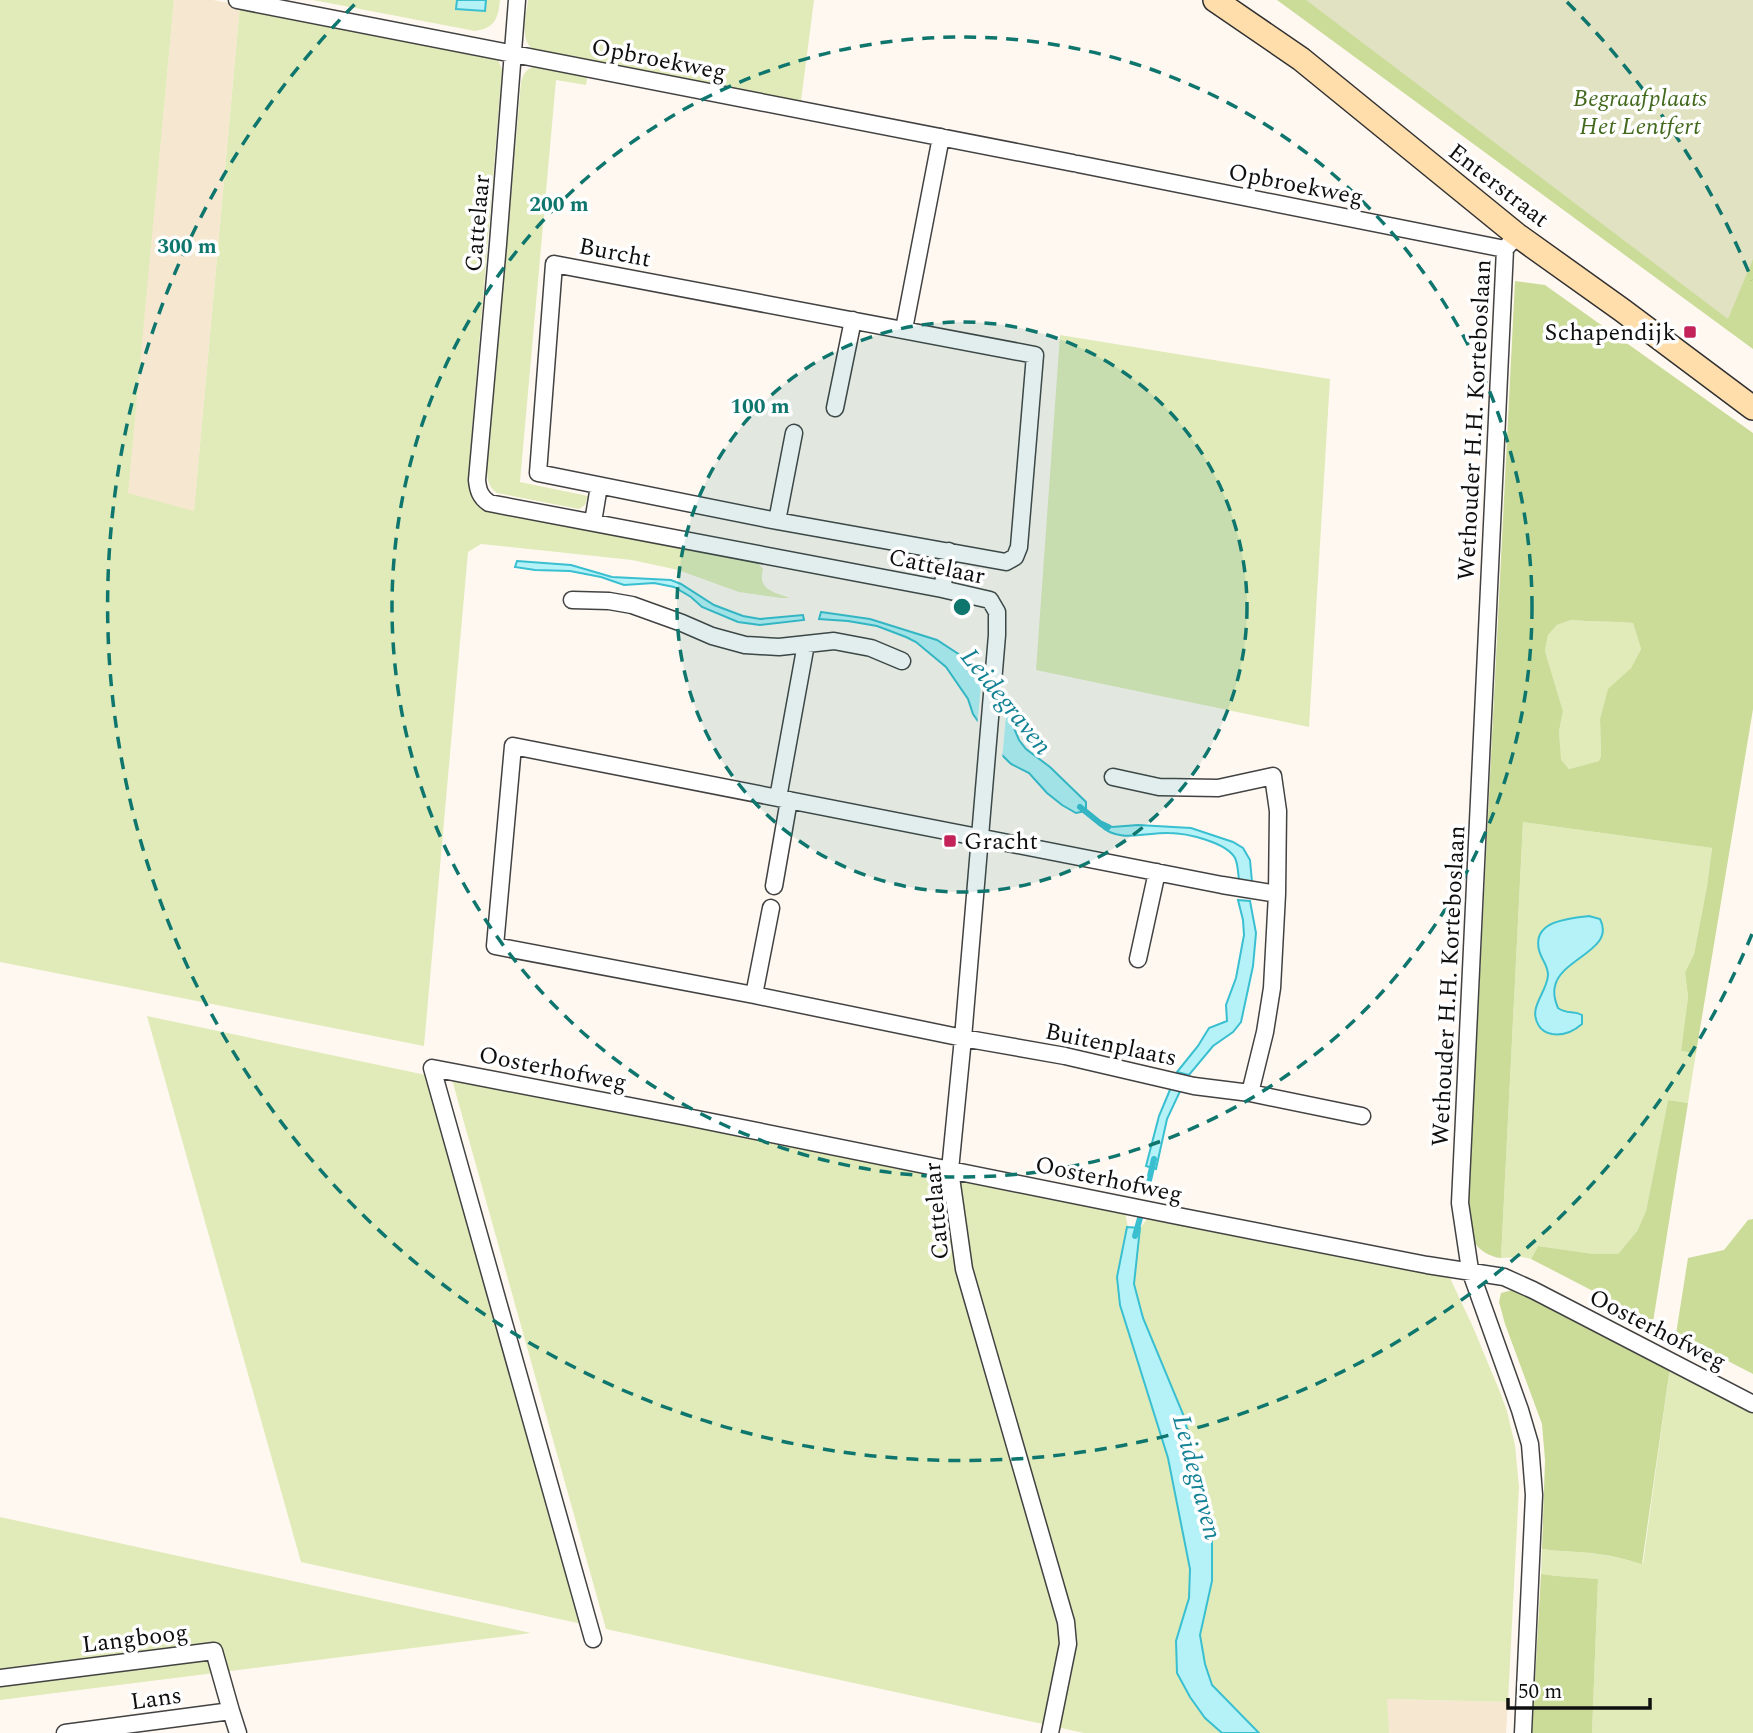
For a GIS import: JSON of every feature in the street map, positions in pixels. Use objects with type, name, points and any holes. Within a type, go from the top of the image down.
[{"type":"main road","name":"Enterstraat","points":[[1215,0],[1300,59],[1511,242],[1622,310],[1753,408]]},
{"type":"street","name":"Opbroekweg","points":[[237,0],[1076,164],[1511,242]]},
{"type":"street","name":"Cattelaar","points":[[517,0],[477,480],[483,499],[489,503],[942,589],[990,600],[995,606],[998,619],[994,678],[950,1170],[964,1269],[1066,1622],[1068,1644],[1050,1733]]},
{"type":"street","points":[[904,329],[942,137]]},
{"type":"street","name":"Wethouder H.H. Korteboslaan","points":[[1511,242],[1460,1203],[1470,1270],[1530,1444],[1534,1495],[1523,1733]]},
{"type":"street","name":"Burcht","points":[[554,264],[904,329],[1035,355],[1019,547],[1015,556],[1006,562],[777,521],[538,473],[554,264]]},
{"type":"street","points":[[835,408],[853,320]]},
{"type":"street","points":[[777,521],[794,433]]},
{"type":"street","points":[[593,522],[599,486]]},
{"type":"street","points":[[942,589],[949,551]]},
{"type":"street","points":[[572,600],[632,605],[682,622],[712,636],[745,645],[779,648],[834,641],[858,644],[902,661]]},
{"type":"street","points":[[774,886],[783,799],[806,644]]},
{"type":"street","points":[[963,1038],[495,946],[513,746],[1277,894]]},
{"type":"street","points":[[1113,777],[1159,786],[1218,788],[1273,776],[1278,811],[1272,988],[1265,1032],[1250,1093]]},
{"type":"street","points":[[1138,959],[1157,872]]},
{"type":"street","points":[[754,995],[771,908]]},
{"type":"street","name":"Buitenplaats","points":[[963,1038],[1065,1056],[1194,1086],[1250,1093],[1362,1116]]},
{"type":"street","name":"Oosterhofweg","points":[[593,1639],[432,1068],[1375,1255],[1504,1277],[1753,1404]]},
{"type":"street","name":"Langboog","points":[[0,1678],[214,1651],[231,1711]]},
{"type":"street","points":[[231,1711],[238,1733]]},
{"type":"street","name":"Lans","points":[[65,1733],[231,1711]]},
{"type":"shaded area","points":[[174,0],[213,0],[240,5],[194,512],[127,493]]},
{"type":"shaded area","points":[[1386,1699],[1508,1702],[1506,1733],[1389,1733]]},
{"type":"green space","points":[[0,0],[174,0],[128,493],[194,511],[240,5],[489,54],[498,59],[502,70],[469,485],[479,507],[758,563],[763,569],[762,582],[765,586],[790,598],[739,592],[678,570],[632,560],[481,544],[468,552],[424,1046],[0,962]]},
{"type":"green space","points":[[313,0],[457,0],[456,9],[484,11],[486,0],[500,0],[494,22],[487,28],[475,31]]},
{"type":"green space","points":[[528,0],[814,0],[801,101],[533,50],[525,33]]},
{"type":"green space","points":[[1277,0],[1395,0],[1753,248],[1753,349]]},
{"type":"green space","name":"Begraafplaats Het Lentfert","points":[[1306,0],[1753,0],[1753,259],[1728,319]]},
{"type":"green space","points":[[537,66],[588,73],[586,85],[556,80],[520,482],[588,496],[585,505],[579,509],[497,493],[489,484],[487,474],[521,82],[526,71]]},
{"type":"green space","points":[[1515,281],[1545,285],[1753,433],[1753,709],[1696,1053],[1681,1051],[1688,997],[1685,972],[1694,954],[1712,848],[1523,822],[1501,1258],[1482,1251],[1474,1242],[1469,1201]],"holes":[[[1571,620],[1633,623],[1641,649],[1631,668],[1608,689],[1600,719],[1599,761],[1569,769],[1561,760],[1559,732],[1563,711],[1545,651],[1548,635],[1557,625]]]},
{"type":"green space","points":[[1060,335],[1330,379],[1309,727],[1036,670]]},
{"type":"green space","points":[[1571,620],[1633,623],[1641,649],[1631,668],[1608,690],[1600,719],[1599,761],[1569,769],[1560,760],[1559,732],[1563,711],[1545,651],[1548,635],[1557,625]]},
{"type":"green space","points":[[1523,822],[1712,848],[1694,954],[1685,972],[1688,997],[1681,1051],[1696,1053],[1688,1103],[1668,1100],[1646,1211],[1637,1231],[1618,1254],[1594,1254],[1538,1246],[1531,1259],[1501,1258]],"holes":[[[1589,916],[1590,950],[1567,967],[1556,988],[1558,1008],[1566,1013],[1578,1013],[1551,1034],[1541,1030],[1535,1020],[1548,978],[1547,967],[1537,941],[1541,933],[1558,921]]]},
{"type":"green space","points":[[147,1016],[426,1075],[582,1624],[301,1562]]},
{"type":"green space","points":[[451,1076],[1125,1212],[1128,1227],[1120,1305],[1168,1458],[1190,1569],[1189,1598],[1176,1641],[1205,1718],[1222,1733],[1084,1733],[606,1629]]},
{"type":"green space","points":[[1668,1100],[1688,1103],[1653,1322],[1531,1259],[1538,1246],[1594,1254],[1618,1254],[1637,1231],[1646,1211]]},
{"type":"green space","points":[[1150,1215],[1450,1278],[1500,1392],[1515,1445],[1519,1487],[1508,1702],[1387,1699],[1389,1733],[1259,1733],[1212,1685],[1200,1635],[1212,1581],[1183,1414],[1143,1318],[1134,1284],[1140,1228]]},
{"type":"green space","points":[[1753,1219],[1753,1374],[1676,1334],[1688,1258],[1724,1250],[1748,1220]]},
{"type":"green space","points":[[1522,1291],[1670,1367],[1642,1564],[1584,1552],[1542,1549],[1545,1460],[1542,1424],[1499,1302],[1501,1293]]},
{"type":"green space","points":[[1670,1367],[1753,1409],[1753,1733],[1592,1733],[1598,1579],[1541,1574],[1542,1549],[1598,1554],[1643,1563]]},
{"type":"green space","points":[[0,1517],[531,1633],[0,1700]]},
{"type":"green space","points":[[1541,1574],[1598,1579],[1592,1733],[1532,1733]]},
{"type":"water","points":[[457,0],[486,0],[485,11],[456,9]]},
{"type":"water","points":[[517,561],[571,565],[612,577],[671,580],[714,605],[743,616],[760,619],[803,615],[804,620],[760,625],[738,622],[702,607],[674,587],[654,583],[624,585],[570,571],[515,567]]},
{"type":"water","points":[[821,612],[870,619],[937,640],[960,655],[1007,711],[1019,740],[1026,749],[1050,767],[1086,802],[1086,811],[1076,813],[1062,805],[1029,773],[1011,764],[973,714],[968,699],[946,667],[916,642],[877,626],[819,619]]},
{"type":"water","points":[[1102,822],[1112,827],[1138,825],[1191,828],[1233,842],[1243,848],[1250,860],[1252,882],[1239,880],[1235,858],[1215,843],[1176,833],[1124,836],[1107,831],[1100,825]]},
{"type":"water","points":[[1238,900],[1250,901],[1256,933],[1253,966],[1241,1022],[1233,1032],[1213,1046],[1189,1075],[1177,1072],[1209,1028],[1227,1021],[1226,1005],[1236,978],[1244,935]]},
{"type":"water","points":[[1589,916],[1600,919],[1603,930],[1601,939],[1559,976],[1554,992],[1558,1008],[1582,1015],[1582,1024],[1565,1034],[1548,1033],[1539,1026],[1535,1013],[1548,975],[1538,940],[1546,927],[1554,923]]},
{"type":"water","points":[[1172,1085],[1182,1087],[1167,1119],[1156,1169],[1146,1166],[1159,1116]]},
{"type":"water","points":[[1127,1227],[1140,1228],[1134,1284],[1143,1318],[1183,1414],[1212,1534],[1212,1581],[1200,1635],[1205,1664],[1212,1685],[1259,1733],[1222,1733],[1205,1718],[1177,1673],[1176,1641],[1189,1598],[1190,1569],[1168,1458],[1120,1305],[1117,1277]]},
{"type":"pier","points":[[982,676],[1007,705],[1002,760],[977,727]]},
{"type":"waterway","name":"Leidegraven","points":[[1080,807],[1108,827]]},
{"type":"waterway","name":"Leidegraven","points":[[1146,1193],[1154,1159]]},
{"type":"waterway","name":"Leidegraven","points":[[1135,1236],[1140,1218]]},
{"type":"place","name":"Schapendijk","points":[[1690,332]]},
{"type":"place","name":"Gracht","points":[[950,841]]}]
